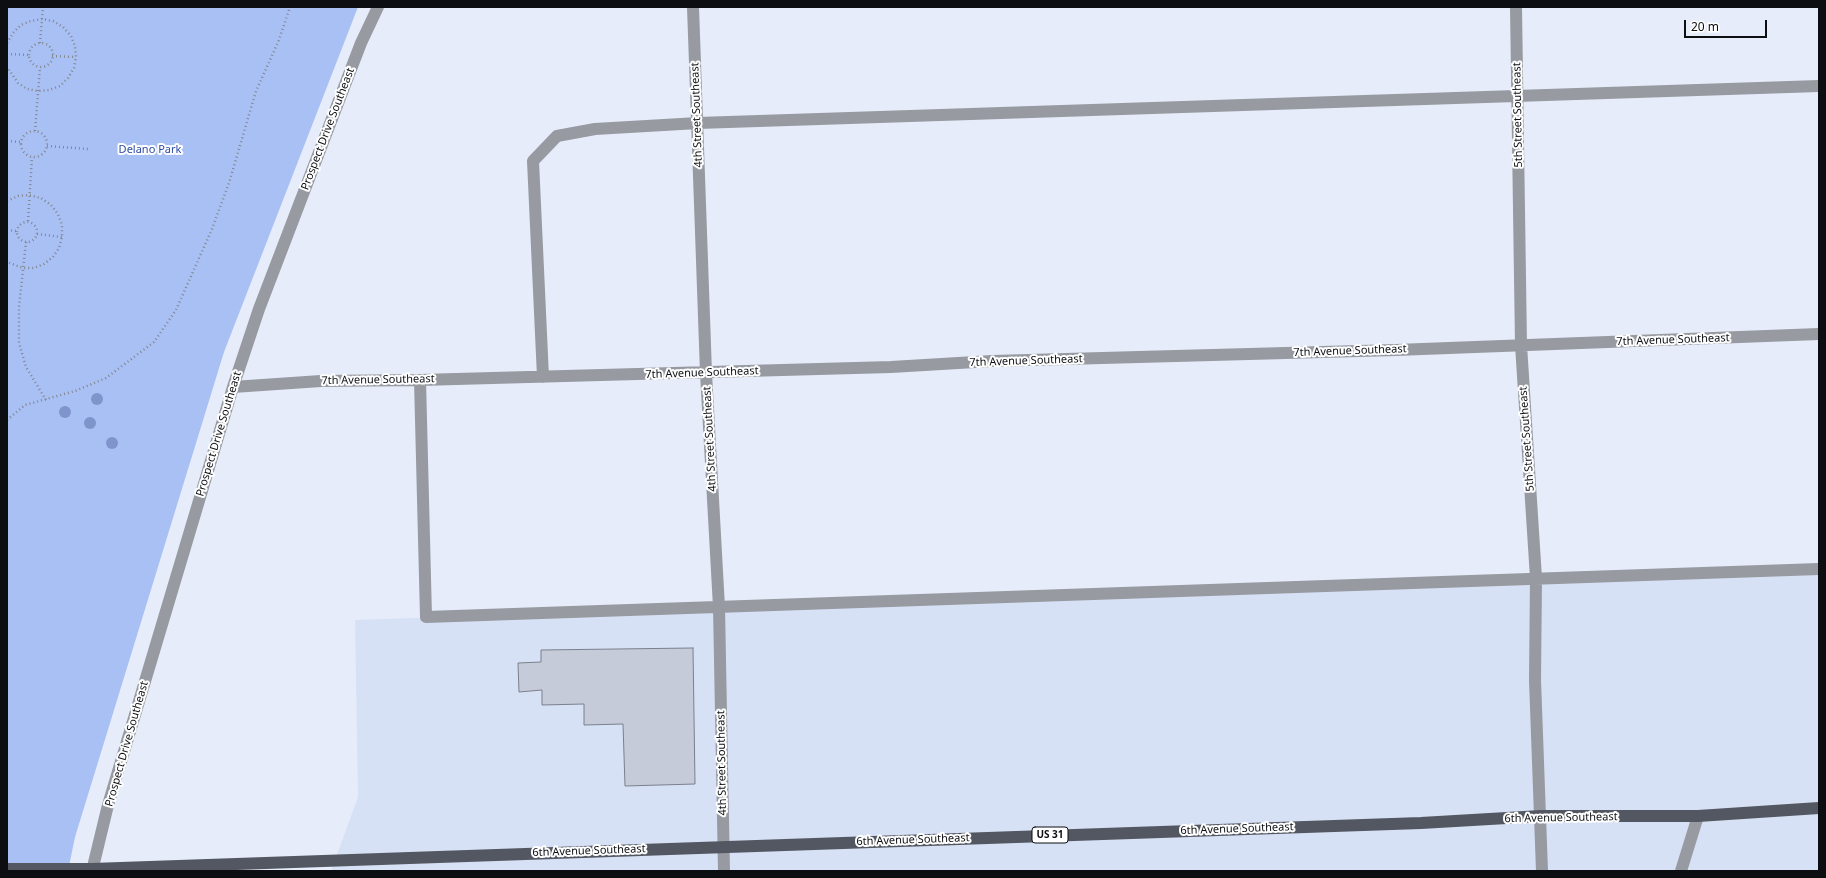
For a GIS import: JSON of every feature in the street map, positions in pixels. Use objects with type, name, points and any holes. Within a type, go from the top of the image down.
[{"type":"main road","name":"6th Avenue Southeast","points":[[7,870],[92,870],[723,846],[1413,823],[1541,816],[1698,816],[1819,808]]},
{"type":"street","name":"Prospect Drive Southeast","points":[[92,870],[111,796],[233,387],[259,309],[361,43],[378,7]]},
{"type":"street","name":"4th Street Southeast","points":[[693,7],[706,373],[719,606],[724,871]]},
{"type":"street","name":"5th Street Southeast","points":[[1516,7],[1521,345],[1536,578],[1535,680],[1542,871]]},
{"type":"street","points":[[543,377],[533,161],[557,136],[595,129],[698,123],[1819,86]]},
{"type":"street","name":"7th Avenue Southeast","points":[[233,387],[321,381],[706,373],[891,367],[992,361],[1521,345],[1819,334]]},
{"type":"street","points":[[420,380],[426,617],[1819,569]]},
{"type":"street","points":[[1681,871],[1698,816]]},
{"type":"path","points":[[40,44],[43,7]]},
{"type":"path","points":[[7,420],[25,406],[75,392],[106,378],[154,342],[176,310],[212,229],[229,183],[256,91],[279,40],[290,7]]},
{"type":"path","points":[[7,43],[13,33],[21,25],[42,19],[63,27],[71,36],[75,46],[76,57],[74,68],[68,78],[60,86],[49,90],[38,91],[27,89],[18,83],[7,67]]},
{"type":"path","points":[[40,44],[50,48],[52,56],[47,65],[40,67],[33,64],[29,55],[32,47],[40,44]]},
{"type":"path","points":[[7,54],[29,55]]},
{"type":"path","points":[[52,56],[76,57]]},
{"type":"path","points":[[35,131],[40,67]]},
{"type":"path","points":[[32,158],[22,150],[21,142],[28,132],[35,131],[43,135],[47,146]]},
{"type":"path","points":[[7,141],[21,142]]},
{"type":"path","points":[[47,146],[88,149]]},
{"type":"path","points":[[32,158],[41,156],[47,146]]},
{"type":"path","points":[[28,221],[32,158]]},
{"type":"path","points":[[7,201],[18,196],[29,195],[41,198],[51,205],[58,214],[62,225],[62,237],[59,248],[53,257],[44,264],[34,268],[23,268],[7,262]]},
{"type":"path","points":[[28,221],[35,225],[37,234],[34,239],[26,242],[20,240],[17,231],[18,225],[28,221]]},
{"type":"path","points":[[7,230],[17,231]]},
{"type":"path","points":[[37,234],[62,237]]},
{"type":"path","points":[[26,242],[19,307],[19,343],[26,367],[46,400]]},
{"type":"shaded area","points":[[1819,570],[1819,871],[331,871],[358,797],[355,620]]},
{"type":"green space","name":"Delano Park","points":[[7,7],[358,7],[224,352],[75,837],[68,871],[7,871]]},
{"type":"building","points":[[693,648],[695,784],[625,786],[623,724],[584,725],[584,704],[542,705],[542,690],[519,692],[518,663],[541,662],[541,650]]}]
